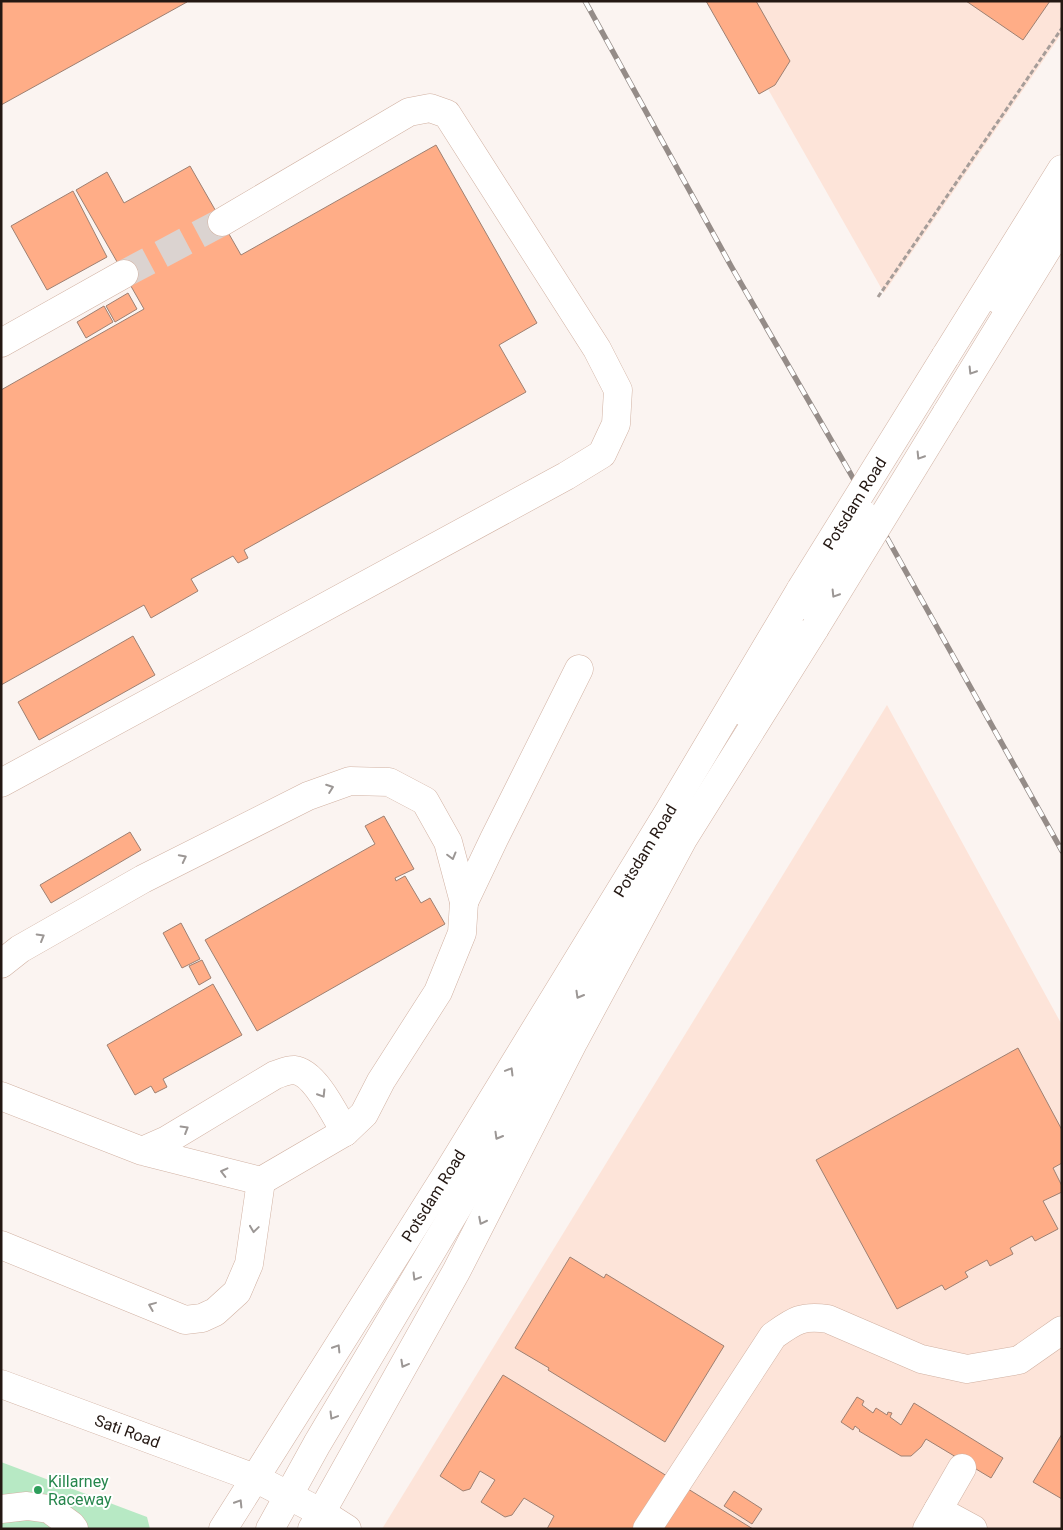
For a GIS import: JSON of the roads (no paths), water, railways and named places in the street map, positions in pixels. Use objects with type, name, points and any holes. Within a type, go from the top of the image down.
[{"type":"main road","points":[[1,783],[566,476],[602,454],[616,424],[618,390],[597,349],[447,114],[430,108],[409,112],[222,222]]},
{"type":"main road","name":"Potsdam Road","points":[[317,1521],[456,1272],[574,1041],[808,608],[1062,168]]},
{"type":"main road","points":[[948,364],[1062,197]]},
{"type":"main road","name":"Potsdam Road","points":[[223,1529],[448,1172],[669,811],[808,608],[946,414],[1062,226]]},
{"type":"main road","points":[[1,343],[124,274]]},
{"type":"main road","points":[[270,1529],[317,1444],[462,1200],[680,816],[808,608]]},
{"type":"main road","points":[[464,902],[579,669]]},
{"type":"main road","points":[[1,964],[20,949],[143,879],[308,796],[350,781],[389,782],[425,801],[448,842],[464,902],[462,933],[438,992],[381,1081],[364,1114],[345,1132],[261,1181],[142,1152],[1,1096]]},
{"type":"main road","points":[[142,1152],[167,1140],[275,1076],[286,1071],[295,1070],[305,1074],[315,1084],[345,1132]]},
{"type":"main road","points":[[1,1245],[185,1320],[202,1318],[215,1312],[237,1292],[249,1264],[261,1181]]},
{"type":"main road","points":[[647,1529],[772,1336],[796,1320],[812,1317],[828,1319],[921,1359],[967,1369],[1019,1360],[1062,1330]]},
{"type":"main road","name":"Sati Road","points":[[1,1384],[255,1478],[289,1495],[317,1521],[347,1529]]},
{"type":"main road","points":[[951,1524],[962,1468]]},
{"type":"main road","points":[[1,1509],[27,1506],[50,1509],[74,1529]]},
{"type":"tunnel","points":[[124,274],[222,222]]},
{"type":"railway","points":[[585,1],[731,266],[872,511],[1062,851]]},
{"type":"place","name":"Killarney Raceway","points":[[38,1490]]}]
